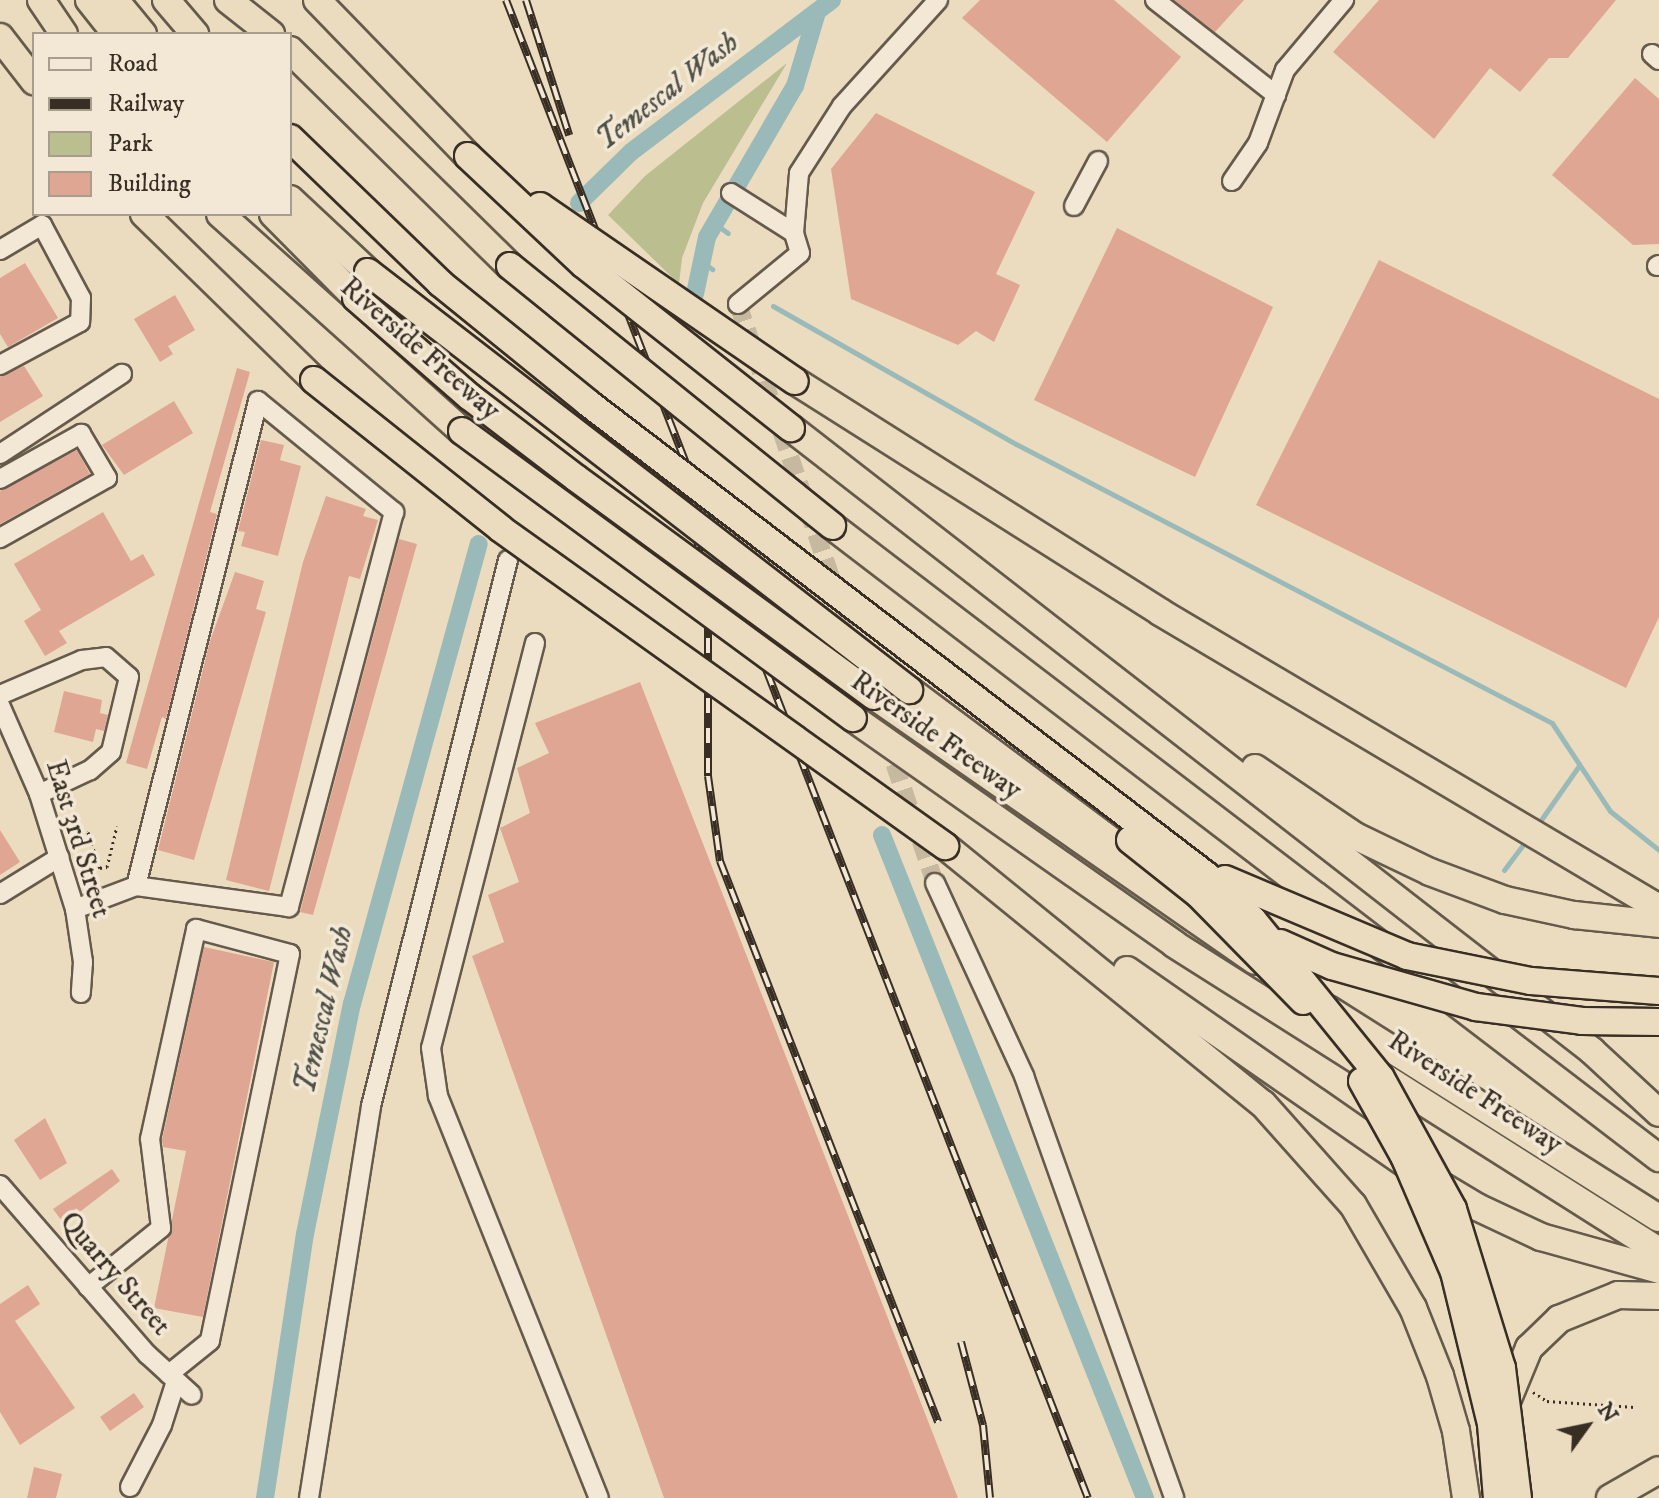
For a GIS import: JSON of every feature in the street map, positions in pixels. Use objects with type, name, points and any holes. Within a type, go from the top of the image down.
[{"type":"highway","points":[[41,0],[63,32]]},
{"type":"highway","points":[[89,0],[114,32]]},
{"type":"highway","points":[[115,0],[141,32]]},
{"type":"highway","points":[[146,0],[173,32]]},
{"type":"highway","points":[[166,0],[193,32]]},
{"type":"highway","points":[[179,0],[204,32]]},
{"type":"highway","points":[[228,0],[270,32]]},
{"type":"highway","points":[[247,0],[271,32]]},
{"type":"highway","points":[[317,0],[468,156],[583,264],[1592,1051],[1659,1113]]},
{"type":"highway","points":[[0,37],[32,78]]},
{"type":"highway","name":"Riverside Freeway","points":[[292,52],[510,266],[832,526],[1659,1158]]},
{"type":"highway","points":[[0,57],[32,92]]},
{"type":"highway","points":[[292,130],[517,351],[1156,874],[1236,923],[1332,966],[1476,1007],[1568,1020],[1659,1022]]},
{"type":"highway","points":[[292,140],[440,283],[588,403],[1206,875],[1271,939],[1381,1078],[1453,1209],[1502,1368],[1518,1498]]},
{"type":"highway","points":[[468,156],[795,381],[1160,612],[1659,908]]},
{"type":"highway","points":[[292,165],[479,335],[1198,894],[1316,1016],[1371,1095],[1448,1257],[1491,1424],[1497,1498]]},
{"type":"highway","points":[[292,201],[368,272],[916,679],[1141,833],[1225,879],[1407,956],[1531,981],[1659,991]]},
{"type":"highway","points":[[146,216],[314,380],[501,529],[945,846],[1345,1118],[1410,1167],[1477,1207],[1541,1237],[1659,1270]]},
{"type":"highway","name":"Riverside Freeway","points":[[222,216],[462,431],[853,718],[1174,944],[1659,1251]]},
{"type":"highway","points":[[275,216],[356,298],[470,397],[874,696],[1314,1001],[1659,1218]]},
{"type":"highway","points":[[984,577],[1355,836],[1430,872],[1505,900],[1574,915],[1659,924]]},
{"type":"highway","points":[[945,846],[1263,1104],[1353,1205],[1413,1308],[1440,1376],[1456,1431],[1466,1498]]},
{"type":"highway","points":[[1534,1498],[1506,1448],[1504,1409],[1512,1379],[1529,1348],[1559,1319],[1618,1295],[1659,1296]]},
{"type":"highway","points":[[1610,1498],[1659,1470]]},
{"type":"street","points":[[738,304],[800,253],[794,233],[799,173],[842,106],[938,0]]},
{"type":"street","points":[[1155,0],[1276,95]]},
{"type":"street","points":[[1232,181],[1258,143],[1285,70],[1344,0]]},
{"type":"street","points":[[1074,206],[1098,161]]},
{"type":"street","points":[[731,193],[794,233]]},
{"type":"street","points":[[0,250],[42,225],[81,298],[80,322],[0,365]]},
{"type":"street","points":[[0,454],[122,374]]},
{"type":"street","points":[[75,909],[136,886],[289,907],[394,512],[258,401],[182,721],[136,886]]},
{"type":"street","points":[[0,479],[81,434],[107,478],[0,538]]},
{"type":"street","points":[[309,1498],[371,1106],[508,560]]},
{"type":"street","points":[[535,643],[431,1048],[438,1096],[599,1498]]},
{"type":"street","points":[[0,695],[82,660],[106,657],[129,677],[111,752],[90,770],[39,794]]},
{"type":"street","name":"East 3rd Street","points":[[0,705],[39,794],[75,909],[83,962],[81,993]]},
{"type":"street","points":[[0,894],[60,857]]},
{"type":"street","points":[[935,883],[1024,1076],[1174,1498]]},
{"type":"street","points":[[88,1287],[161,1228],[150,1139],[196,929],[290,954],[210,1341],[173,1378],[162,1425],[130,1487]]},
{"type":"street","name":"Quarry Street","points":[[0,1185],[88,1287],[192,1395]]},
{"type":"path","points":[[76,835],[88,832],[100,868],[107,867],[117,826]]},
{"type":"path","points":[[1512,1379],[1547,1401],[1635,1407]]},
{"type":"green space","points":[[787,63],[703,203],[682,258],[679,284],[608,215],[645,176]]},
{"type":"building","points":[[980,0],[1114,0],[1181,57],[1107,142],[962,18]]},
{"type":"building","points":[[1174,0],[1244,0],[1215,32]]},
{"type":"building","points":[[1379,0],[1616,0],[1568,58],[1549,58],[1520,92],[1490,68],[1434,139],[1333,52]]},
{"type":"building","points":[[1635,78],[1659,99],[1659,244],[1633,245],[1552,175]]},
{"type":"building","points":[[876,113],[1035,192],[996,274],[1020,285],[994,342],[976,331],[958,345],[851,299],[831,169]]},
{"type":"building","points":[[1117,228],[1273,307],[1195,477],[1034,400]]},
{"type":"building","points":[[1379,260],[1659,399],[1659,617],[1626,688],[1256,505]]},
{"type":"building","points":[[25,263],[58,318],[8,347],[0,334],[0,278]]},
{"type":"building","points":[[175,295],[195,330],[168,346],[173,354],[160,362],[134,319]]},
{"type":"building","points":[[24,366],[43,396],[0,422],[0,377]]},
{"type":"building","points":[[237,368],[250,372],[210,512],[217,514],[166,719],[162,717],[147,769],[126,763]]},
{"type":"building","points":[[174,401],[193,433],[124,475],[102,445]]},
{"type":"building","points":[[261,440],[284,445],[280,460],[301,466],[278,556],[241,546],[245,532],[238,531]]},
{"type":"building","points":[[77,450],[90,474],[0,524],[0,491]]},
{"type":"building","points":[[326,496],[366,509],[363,516],[378,520],[360,579],[349,576],[269,891],[226,880],[303,562]]},
{"type":"building","points":[[103,512],[131,561],[143,554],[155,575],[59,631],[67,643],[45,656],[24,621],[41,610],[14,564]]},
{"type":"building","points":[[399,539],[417,544],[313,915],[300,912]]},
{"type":"building","points":[[235,572],[264,581],[256,609],[266,612],[194,860],[158,850],[210,641]]},
{"type":"building","points":[[640,682],[958,1498],[664,1498],[472,956],[504,942],[488,895],[519,882],[500,828],[530,813],[517,768],[549,753],[535,723]]},
{"type":"building","points":[[64,691],[102,700],[100,713],[108,715],[104,731],[96,729],[93,742],[54,732]]},
{"type":"building","points":[[0,830],[20,862],[0,875]]},
{"type":"building","points":[[204,947],[274,962],[203,1317],[154,1308],[186,1151],[163,1147],[162,1140]]},
{"type":"building","points":[[45,1118],[67,1163],[40,1180],[14,1140]]},
{"type":"building","points":[[112,1169],[120,1181],[64,1224],[53,1209]]},
{"type":"building","points":[[28,1285],[40,1304],[15,1321],[75,1408],[20,1445],[0,1412],[0,1304]]},
{"type":"building","points":[[134,1393],[144,1407],[110,1431],[100,1417]]},
{"type":"building","points":[[34,1467],[62,1474],[56,1498],[27,1498]]},
{"type":"waterway","name":"Temescal Wash","points":[[579,203],[631,152],[832,0]]},
{"type":"waterway","points":[[695,294],[707,237],[795,86],[817,12]]},
{"type":"waterway","points":[[714,223],[728,233]]},
{"type":"waterway","points":[[701,261],[712,269]]},
{"type":"waterway","points":[[773,306],[1016,444],[1552,723],[1610,811],[1659,850]]},
{"type":"waterway","name":"Temescal Wash","points":[[265,1498],[305,1234],[352,1004],[479,544]]},
{"type":"waterway","points":[[1536,827],[1578,767]]},
{"type":"waterway","points":[[882,835],[1145,1498]]},
{"type":"waterway","points":[[1504,870],[1528,838]]},
{"type":"tunnel","points":[[738,304],[935,883]]},
{"type":"railway","points":[[506,0],[1088,1498]]},
{"type":"railway","points":[[526,0],[569,135]]},
{"type":"railway","points":[[681,481],[696,532],[708,608],[708,776],[720,861],[938,1422]]},
{"type":"railway","points":[[961,1342],[983,1425],[990,1498]]}]
